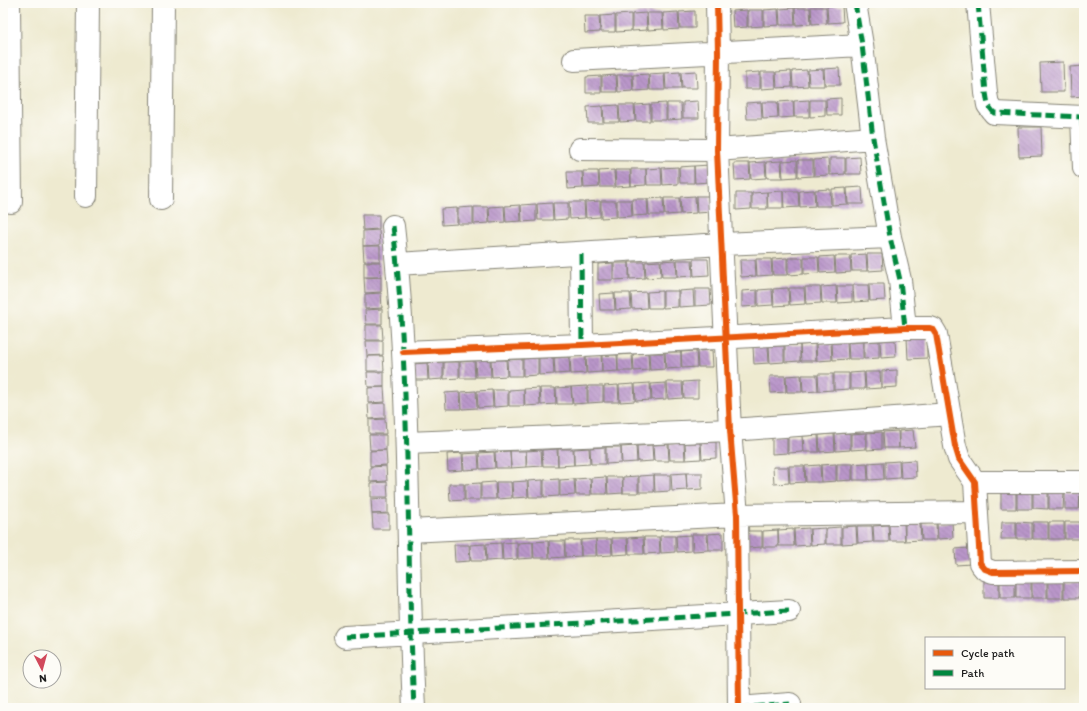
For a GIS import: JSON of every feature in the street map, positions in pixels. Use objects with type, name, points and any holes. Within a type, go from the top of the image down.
[{"type":"street","points":[[9,3],[11,202]]},
{"type":"street","points":[[86,196],[88,3]]},
{"type":"street","points":[[161,198],[163,3]]},
{"type":"street","points":[[717,3],[717,150],[730,430],[737,515],[739,708],[790,704]]},
{"type":"street","points":[[855,3],[862,45],[873,138],[890,237],[900,280],[905,328]]},
{"type":"street","points":[[978,3],[988,105],[994,113],[1083,117],[1084,168]]},
{"type":"street","points":[[574,60],[862,45]]},
{"type":"street","points":[[580,149],[717,150],[873,138]]},
{"type":"street","points":[[393,226],[403,352],[407,443],[410,633],[414,708]]},
{"type":"street","points":[[397,264],[581,254],[722,244],[890,237]]},
{"type":"street","points":[[581,254],[582,344]]},
{"type":"street","points":[[403,352],[930,328],[935,331],[950,414],[952,434],[959,459],[975,482],[979,559],[982,566],[989,571],[1084,571]]},
{"type":"street","points":[[407,443],[730,430],[950,414]]},
{"type":"street","points":[[975,482],[1084,482]]},
{"type":"street","points":[[408,531],[737,515],[977,512]]},
{"type":"street","points":[[345,637],[789,612]]},
{"type":"building","points":[[827,6],[842,6],[843,22],[828,23]]},
{"type":"building","points":[[811,7],[826,7],[827,23],[812,24]]},
{"type":"building","points":[[794,8],[795,25],[780,25],[779,9]]},
{"type":"building","points":[[795,8],[810,8],[811,24],[796,25]]},
{"type":"building","points":[[778,9],[779,25],[764,26],[764,10]]},
{"type":"building","points":[[747,10],[747,27],[733,28],[732,11]]},
{"type":"building","points":[[748,10],[763,10],[763,26],[748,27]]},
{"type":"building","points":[[695,11],[695,28],[680,28],[679,12]]},
{"type":"building","points":[[678,12],[679,29],[664,30],[663,13]]},
{"type":"building","points":[[646,13],[647,30],[632,31],[632,14]]},
{"type":"building","points":[[647,13],[662,13],[663,29],[648,30]]},
{"type":"building","points":[[631,14],[631,31],[616,32],[616,15]]},
{"type":"building","points":[[615,15],[615,32],[601,32],[600,16]]},
{"type":"building","points":[[584,16],[599,16],[600,32],[585,33]]},
{"type":"building","points":[[1063,62],[1064,92],[1041,92],[1040,63]]},
{"type":"building","points":[[1084,66],[1084,96],[1071,97],[1070,67]]},
{"type":"building","points":[[839,68],[840,85],[825,85],[824,69]]},
{"type":"building","points":[[823,69],[824,86],[809,86],[808,70]]},
{"type":"building","points":[[807,70],[808,86],[793,87],[792,71]]},
{"type":"building","points":[[696,71],[697,88],[682,88],[681,72]]},
{"type":"building","points":[[791,71],[792,87],[777,88],[776,72]]},
{"type":"building","points":[[680,72],[681,89],[666,89],[665,73]]},
{"type":"building","points":[[760,72],[760,89],[745,89],[745,73]]},
{"type":"building","points":[[761,72],[775,72],[776,88],[761,89]]},
{"type":"building","points":[[664,73],[665,90],[650,90],[649,74]]},
{"type":"building","points":[[648,74],[649,90],[634,91],[633,75]]},
{"type":"building","points":[[616,75],[617,92],[602,92],[602,76]]},
{"type":"building","points":[[617,75],[632,75],[633,91],[618,92]]},
{"type":"building","points":[[601,76],[601,93],[586,93],[586,77]]},
{"type":"building","points":[[841,98],[841,115],[827,115],[826,99]]},
{"type":"building","points":[[809,100],[809,117],[794,117],[794,101]]},
{"type":"building","points":[[810,100],[825,100],[825,116],[810,117]]},
{"type":"building","points":[[698,101],[699,118],[683,118],[683,102]]},
{"type":"building","points":[[793,101],[794,117],[779,118],[778,102]]},
{"type":"building","points":[[761,102],[762,119],[747,119],[746,103]]},
{"type":"building","points":[[762,102],[777,102],[778,118],[763,119]]},
{"type":"building","points":[[666,103],[666,120],[651,120],[651,104]]},
{"type":"building","points":[[667,103],[681,103],[682,119],[667,120]]},
{"type":"building","points":[[650,104],[650,121],[636,121],[635,105]]},
{"type":"building","points":[[618,105],[619,122],[604,122],[603,106]]},
{"type":"building","points":[[619,105],[634,105],[635,121],[620,122]]},
{"type":"building","points":[[602,106],[603,123],[588,123],[587,107]]},
{"type":"building","points":[[1018,127],[1041,127],[1042,156],[1019,157]]},
{"type":"building","points":[[860,157],[861,174],[846,174],[846,158]]},
{"type":"building","points":[[830,158],[845,158],[845,174],[830,175]]},
{"type":"building","points":[[828,159],[829,175],[814,176],[814,160]]},
{"type":"building","points":[[797,160],[797,177],[783,178],[782,161]]},
{"type":"building","points":[[798,160],[813,160],[813,176],[798,177]]},
{"type":"building","points":[[781,161],[782,178],[767,178],[766,162]]},
{"type":"building","points":[[765,162],[766,178],[751,179],[750,163]]},
{"type":"building","points":[[734,163],[749,163],[750,179],[735,180]]},
{"type":"building","points":[[710,165],[710,182],[695,183],[694,166]]},
{"type":"building","points":[[694,166],[694,183],[680,183],[679,167]]},
{"type":"building","points":[[678,167],[678,184],[663,185],[662,168]]},
{"type":"building","points":[[661,168],[662,185],[647,185],[646,169]]},
{"type":"building","points":[[631,169],[646,169],[646,185],[631,186]]},
{"type":"building","points":[[614,170],[615,187],[600,187],[599,171]]},
{"type":"building","points":[[615,170],[630,170],[631,186],[616,187]]},
{"type":"building","points":[[583,171],[598,171],[599,187],[584,188]]},
{"type":"building","points":[[567,172],[582,172],[583,188],[568,189]]},
{"type":"building","points":[[862,187],[863,204],[848,204],[847,188]]},
{"type":"building","points":[[846,188],[847,204],[832,205],[832,189]]},
{"type":"building","points":[[830,189],[831,206],[816,206],[815,190]]},
{"type":"building","points":[[814,190],[815,206],[800,207],[799,191]]},
{"type":"building","points":[[783,191],[783,208],[768,208],[767,192]]},
{"type":"building","points":[[783,191],[798,191],[799,207],[784,208]]},
{"type":"building","points":[[767,192],[767,209],[752,209],[752,193]]},
{"type":"building","points":[[736,193],[751,193],[751,209],[736,210]]},
{"type":"building","points":[[695,196],[696,213],[681,214],[680,197]]},
{"type":"building","points":[[696,196],[711,196],[712,212],[697,213]]},
{"type":"building","points":[[663,198],[664,215],[649,215],[648,199]]},
{"type":"building","points":[[664,198],[679,198],[680,214],[665,215]]},
{"type":"building","points":[[632,199],[647,199],[648,215],[633,216]]},
{"type":"building","points":[[617,200],[631,200],[632,216],[617,217]]},
{"type":"building","points":[[600,201],[600,217],[586,218],[585,202]]},
{"type":"building","points":[[601,201],[616,201],[616,217],[601,218]]},
{"type":"building","points":[[569,202],[584,202],[585,218],[570,219]]},
{"type":"building","points":[[552,203],[553,220],[538,220],[537,204]]},
{"type":"building","points":[[553,203],[568,203],[568,219],[554,220]]},
{"type":"building","points":[[536,204],[536,221],[522,222],[521,205]]},
{"type":"building","points":[[520,205],[521,221],[506,222],[505,206]]},
{"type":"building","points":[[504,206],[505,222],[490,223],[489,207]]},
{"type":"building","points":[[473,207],[473,224],[458,224],[458,208]]},
{"type":"building","points":[[474,207],[488,207],[489,223],[474,224]]},
{"type":"building","points":[[457,208],[457,224],[442,225],[441,209]]},
{"type":"building","points":[[362,215],[379,215],[379,229],[363,230]]},
{"type":"building","points":[[379,230],[380,245],[363,246],[363,231]]},
{"type":"building","points":[[363,246],[380,246],[380,261],[364,261]]},
{"type":"building","points":[[866,254],[867,271],[852,271],[851,255]]},
{"type":"building","points":[[867,254],[882,254],[883,270],[868,271]]},
{"type":"building","points":[[834,256],[835,272],[820,273],[819,257]]},
{"type":"building","points":[[835,256],[850,256],[851,272],[836,273]]},
{"type":"building","points":[[804,257],[818,257],[819,273],[804,274]]},
{"type":"building","points":[[787,258],[787,275],[773,275],[772,259]]},
{"type":"building","points":[[788,258],[803,258],[803,274],[788,275]]},
{"type":"building","points":[[693,259],[708,259],[709,275],[694,276]]},
{"type":"building","points":[[756,259],[771,259],[772,275],[757,276]]},
{"type":"building","points":[[676,260],[677,277],[662,277],[661,261]]},
{"type":"building","points":[[677,260],[692,260],[693,276],[678,277]]},
{"type":"building","points":[[740,260],[755,260],[756,276],[741,277]]},
{"type":"building","points":[[660,261],[661,277],[646,278],[645,262]]},
{"type":"building","points":[[364,262],[380,262],[381,277],[364,277]]},
{"type":"building","points":[[629,262],[644,262],[645,278],[630,279]]},
{"type":"building","points":[[613,263],[613,280],[598,280],[598,264]]},
{"type":"building","points":[[614,263],[629,263],[629,279],[614,280]]},
{"type":"building","points":[[381,277],[381,292],[365,293],[364,278]]},
{"type":"building","points":[[869,284],[884,284],[885,300],[870,301]]},
{"type":"building","points":[[853,285],[868,285],[869,301],[854,302]]},
{"type":"building","points":[[836,286],[837,303],[822,303],[821,287]]},
{"type":"building","points":[[837,286],[852,286],[852,302],[838,303]]},
{"type":"building","points":[[805,287],[820,287],[821,303],[806,304]]},
{"type":"building","points":[[788,288],[789,305],[774,306],[773,289]]},
{"type":"building","points":[[789,288],[804,288],[805,304],[790,305]]},
{"type":"building","points":[[695,289],[710,289],[711,305],[695,306]]},
{"type":"building","points":[[772,289],[773,305],[758,306],[758,290]]},
{"type":"building","points":[[693,290],[694,306],[679,307],[679,291]]},
{"type":"building","points":[[757,290],[757,306],[742,307],[742,291]]},
{"type":"building","points":[[662,291],[662,308],[648,308],[647,292]]},
{"type":"building","points":[[663,291],[678,291],[678,307],[663,308]]},
{"type":"building","points":[[646,292],[647,308],[632,309],[631,293]]},
{"type":"building","points":[[381,293],[382,308],[365,309],[365,294]]},
{"type":"building","points":[[614,293],[615,310],[600,310],[599,294]]},
{"type":"building","points":[[615,293],[630,293],[631,309],[616,310]]},
{"type":"building","points":[[382,309],[382,324],[366,324],[365,310]]},
{"type":"building","points":[[366,325],[382,325],[383,340],[366,340]]},
{"type":"building","points":[[927,337],[927,358],[908,359],[907,338]]},
{"type":"building","points":[[895,340],[896,357],[881,358],[880,341]]},
{"type":"building","points":[[366,341],[383,341],[383,355],[367,356]]},
{"type":"building","points":[[879,341],[879,358],[864,359],[864,342]]},
{"type":"building","points":[[863,342],[863,359],[849,359],[848,343]]},
{"type":"building","points":[[831,343],[832,360],[817,361],[816,344]]},
{"type":"building","points":[[832,343],[847,343],[848,359],[833,360]]},
{"type":"building","points":[[815,344],[816,361],[801,361],[800,345]]},
{"type":"building","points":[[785,345],[800,345],[800,361],[785,362]]},
{"type":"building","points":[[768,346],[769,363],[754,364],[753,347]]},
{"type":"building","points":[[769,346],[784,346],[784,362],[770,363]]},
{"type":"building","points":[[712,350],[713,367],[698,367],[697,351]]},
{"type":"building","points":[[696,351],[697,367],[682,368],[681,352]]},
{"type":"building","points":[[665,352],[681,352],[681,368],[666,369]]},
{"type":"building","points":[[648,353],[649,370],[634,371],[633,354]]},
{"type":"building","points":[[649,353],[664,353],[665,369],[650,370]]},
{"type":"building","points":[[632,354],[633,371],[618,371],[618,355]]},
{"type":"building","points":[[601,355],[602,372],[587,373],[586,356]]},
{"type":"building","points":[[602,355],[617,355],[618,371],[602,372]]},
{"type":"building","points":[[367,356],[383,356],[384,371],[367,371]]},
{"type":"building","points":[[585,356],[586,373],[571,374],[570,357]]},
{"type":"building","points":[[569,357],[570,373],[555,374],[554,358]]},
{"type":"building","points":[[538,358],[538,375],[523,376],[523,359]]},
{"type":"building","points":[[539,358],[553,358],[554,374],[539,375]]},
{"type":"building","points":[[522,359],[522,376],[508,376],[507,360]]},
{"type":"building","points":[[490,360],[491,377],[476,377],[475,361]]},
{"type":"building","points":[[491,360],[506,360],[507,376],[492,377]]},
{"type":"building","points":[[474,361],[475,378],[460,378],[460,362]]},
{"type":"building","points":[[443,362],[443,379],[429,380],[428,363]]},
{"type":"building","points":[[444,362],[459,362],[459,378],[444,379]]},
{"type":"building","points":[[427,363],[428,380],[413,380],[412,364]]},
{"type":"building","points":[[897,370],[897,387],[882,388],[882,371]]},
{"type":"building","points":[[367,372],[384,372],[384,387],[368,387]]},
{"type":"building","points":[[864,372],[865,389],[850,389],[850,373]]},
{"type":"building","points":[[865,372],[880,372],[881,388],[866,389]]},
{"type":"building","points":[[834,373],[849,373],[849,389],[834,390]]},
{"type":"building","points":[[818,374],[833,374],[833,390],[819,391]]},
{"type":"building","points":[[801,375],[802,392],[787,392],[786,376]]},
{"type":"building","points":[[802,375],[817,375],[818,391],[803,392]]},
{"type":"building","points":[[770,376],[785,376],[786,392],[771,393]]},
{"type":"building","points":[[698,381],[698,398],[684,398],[683,382]]},
{"type":"building","points":[[667,382],[682,382],[683,398],[668,399]]},
{"type":"building","points":[[650,383],[651,400],[636,401],[635,384]]},
{"type":"building","points":[[666,383],[666,399],[652,400],[651,384]]},
{"type":"building","points":[[634,384],[635,401],[620,402],[619,385]]},
{"type":"building","points":[[618,385],[619,402],[604,402],[604,386]]},
{"type":"building","points":[[587,386],[587,403],[573,404],[571,387]]},
{"type":"building","points":[[588,386],[603,386],[603,402],[588,403]]},
{"type":"building","points":[[384,387],[385,402],[368,403],[368,388]]},
{"type":"building","points":[[571,387],[572,404],[557,404],[556,388]]},
{"type":"building","points":[[539,388],[540,405],[525,406],[524,389]]},
{"type":"building","points":[[540,388],[555,388],[556,404],[541,405]]},
{"type":"building","points":[[524,389],[524,406],[509,406],[509,390]]},
{"type":"building","points":[[492,390],[493,407],[478,408],[477,391]]},
{"type":"building","points":[[493,390],[508,390],[508,406],[494,407]]},
{"type":"building","points":[[476,391],[477,408],[462,409],[461,392]]},
{"type":"building","points":[[460,392],[461,409],[446,409],[445,393]]},
{"type":"building","points":[[385,403],[385,418],[369,419],[368,404]]},
{"type":"building","points":[[385,419],[386,434],[369,434],[369,420]]},
{"type":"building","points":[[913,430],[915,447],[899,448],[899,431]]},
{"type":"building","points":[[898,431],[899,448],[884,448],[883,432]]},
{"type":"building","points":[[882,432],[882,449],[867,450],[867,433]]},
{"type":"building","points":[[850,433],[850,450],[836,451],[835,434]]},
{"type":"building","points":[[866,433],[866,449],[851,450],[851,434]]},
{"type":"building","points":[[834,434],[835,451],[820,452],[819,435]]},
{"type":"building","points":[[369,435],[386,435],[386,450],[370,450]]},
{"type":"building","points":[[818,435],[819,452],[804,452],[803,436]]},
{"type":"building","points":[[787,436],[787,453],[772,454],[772,437]]},
{"type":"building","points":[[788,436],[802,436],[803,452],[788,453]]},
{"type":"building","points":[[701,442],[716,442],[716,458],[702,459]]},
{"type":"building","points":[[684,443],[685,460],[670,460],[669,444]]},
{"type":"building","points":[[685,443],[700,443],[701,459],[686,460]]},
{"type":"building","points":[[668,444],[669,461],[654,461],[653,445]]},
{"type":"building","points":[[652,445],[653,461],[638,462],[637,446]]},
{"type":"building","points":[[636,446],[637,462],[622,463],[621,447]]},
{"type":"building","points":[[605,447],[605,464],[591,464],[590,448]]},
{"type":"building","points":[[606,447],[621,447],[621,463],[606,464]]},
{"type":"building","points":[[589,448],[590,464],[574,465],[574,449]]},
{"type":"building","points":[[557,449],[558,466],[543,466],[542,450]]},
{"type":"building","points":[[558,449],[573,449],[574,465],[558,466]]},
{"type":"building","points":[[386,450],[387,465],[370,466],[370,451]]},
{"type":"building","points":[[541,450],[542,466],[527,467],[526,451]]},
{"type":"building","points":[[510,451],[511,468],[496,468],[495,452]]},
{"type":"building","points":[[510,451],[526,451],[526,467],[511,468]]},
{"type":"building","points":[[494,452],[495,468],[480,469],[479,453]]},
{"type":"building","points":[[462,453],[463,470],[448,471],[447,454]]},
{"type":"building","points":[[478,453],[479,469],[464,470],[463,454]]},
{"type":"building","points":[[915,460],[916,477],[901,478],[900,461]]},
{"type":"building","points":[[899,461],[900,478],[885,479],[885,462]]},
{"type":"building","points":[[883,462],[884,479],[869,480],[868,463]]},
{"type":"building","points":[[867,463],[868,480],[853,480],[853,464]]},
{"type":"building","points":[[836,464],[836,481],[822,482],[821,465]]},
{"type":"building","points":[[837,464],[852,464],[852,480],[837,481]]},
{"type":"building","points":[[820,465],[821,482],[806,482],[805,466]]},
{"type":"building","points":[[386,466],[387,481],[370,482],[370,467]]},
{"type":"building","points":[[789,466],[804,466],[805,482],[790,483]]},
{"type":"building","points":[[773,467],[788,467],[789,483],[774,484]]},
{"type":"building","points":[[686,473],[687,490],[672,491],[671,474]]},
{"type":"building","points":[[686,473],[702,473],[702,489],[687,490]]},
{"type":"building","points":[[654,475],[670,475],[670,491],[655,492]]},
{"type":"building","points":[[654,475],[654,492],[639,492],[639,476]]},
{"type":"building","points":[[638,476],[638,493],[623,493],[623,477]]},
{"type":"building","points":[[606,477],[607,494],[592,494],[591,478]]},
{"type":"building","points":[[607,477],[622,477],[623,493],[608,494]]},
{"type":"building","points":[[590,478],[591,495],[576,495],[575,479]]},
{"type":"building","points":[[559,479],[559,496],[544,497],[544,480]]},
{"type":"building","points":[[574,479],[575,495],[560,496],[560,480]]},
{"type":"building","points":[[543,480],[543,497],[529,497],[528,481]]},
{"type":"building","points":[[527,481],[528,497],[513,498],[512,482]]},
{"type":"building","points":[[387,482],[388,497],[371,497],[371,483]]},
{"type":"building","points":[[495,482],[496,499],[481,499],[481,483]]},
{"type":"building","points":[[496,482],[511,482],[512,498],[497,499]]},
{"type":"building","points":[[480,483],[480,500],[465,500],[465,484]]},
{"type":"building","points":[[449,484],[464,484],[464,500],[450,501]]},
{"type":"building","points":[[1001,492],[1016,492],[1016,509],[1001,509]]},
{"type":"building","points":[[1017,492],[1032,492],[1032,509],[1017,509]]},
{"type":"building","points":[[1033,492],[1048,492],[1048,509],[1033,508]]},
{"type":"building","points":[[1049,492],[1064,492],[1063,509],[1049,509]]},
{"type":"building","points":[[1065,492],[1080,492],[1079,509],[1065,509]]},
{"type":"building","points":[[1080,492],[1084,492],[1084,509],[1080,509]]},
{"type":"building","points":[[388,498],[388,513],[372,514],[371,499]]},
{"type":"building","points":[[372,514],[389,514],[389,529],[373,529]]},
{"type":"building","points":[[952,522],[953,538],[938,539],[937,523]]},
{"type":"building","points":[[1002,522],[1016,522],[1016,539],[1001,539]]},
{"type":"building","points":[[1017,522],[1032,523],[1032,539],[1017,539]]},
{"type":"building","points":[[1033,522],[1048,522],[1048,539],[1033,539]]},
{"type":"building","points":[[1049,522],[1064,522],[1064,539],[1049,539]]},
{"type":"building","points":[[1065,522],[1080,522],[1080,539],[1065,539]]},
{"type":"building","points":[[1081,522],[1084,522],[1084,539],[1081,539]]},
{"type":"building","points":[[936,523],[937,540],[922,540],[921,524]]},
{"type":"building","points":[[904,524],[905,541],[890,541],[889,525]]},
{"type":"building","points":[[905,524],[920,524],[921,540],[905,541]]},
{"type":"building","points":[[888,525],[889,542],[874,542],[873,526]]},
{"type":"building","points":[[856,526],[857,543],[842,544],[842,527]]},
{"type":"building","points":[[857,526],[872,526],[873,542],[858,543]]},
{"type":"building","points":[[841,527],[841,544],[826,544],[826,528]]},
{"type":"building","points":[[809,528],[810,545],[795,546],[794,529]]},
{"type":"building","points":[[825,528],[825,544],[811,545],[810,529]]},
{"type":"building","points":[[793,529],[794,546],[779,546],[778,530]]},
{"type":"building","points":[[778,530],[778,547],[763,547],[763,531]]},
{"type":"building","points":[[747,531],[762,531],[762,547],[747,548]]},
{"type":"building","points":[[723,533],[723,550],[709,550],[708,534]]},
{"type":"building","points":[[692,534],[707,534],[708,550],[693,551]]},
{"type":"building","points":[[691,535],[691,551],[677,552],[676,536]]},
{"type":"building","points":[[660,536],[675,536],[675,552],[661,553]]},
{"type":"building","points":[[643,537],[644,554],[629,554],[628,538]]},
{"type":"building","points":[[644,537],[659,537],[660,553],[645,554]]},
{"type":"building","points":[[612,538],[627,538],[628,554],[613,555]]},
{"type":"building","points":[[596,539],[611,539],[612,555],[597,556]]},
{"type":"building","points":[[596,539],[596,556],[581,556],[581,540]]},
{"type":"building","points":[[565,540],[580,540],[581,556],[565,557]]},
{"type":"building","points":[[548,541],[549,558],[534,558],[533,542]]},
{"type":"building","points":[[549,541],[564,541],[565,557],[550,558]]},
{"type":"building","points":[[517,542],[517,559],[503,560],[502,543]]},
{"type":"building","points":[[533,542],[533,558],[518,559],[518,543]]},
{"type":"building","points":[[501,543],[502,560],[487,561],[486,544]]},
{"type":"building","points":[[485,544],[486,561],[471,561],[470,545]]},
{"type":"building","points":[[454,545],[469,545],[470,561],[455,562]]},
{"type":"building","points":[[970,548],[971,564],[956,565],[955,549]]},
{"type":"building","points":[[984,581],[999,581],[999,598],[984,598]]},
{"type":"building","points":[[1000,581],[1015,581],[1015,598],[1000,598]]},
{"type":"building","points":[[1016,581],[1031,581],[1031,598],[1016,598]]},
{"type":"building","points":[[1032,581],[1047,581],[1047,598],[1032,598]]},
{"type":"building","points":[[1063,581],[1063,598],[1048,598],[1048,582]]},
{"type":"building","points":[[1079,581],[1079,598],[1064,598],[1064,582]]},
{"type":"building","points":[[1079,582],[1084,582],[1084,598],[1080,598]]},
{"type":"marked path","points":[[855,3],[862,45],[873,138],[890,237],[900,280],[905,328],[908,328]]},
{"type":"marked path","points":[[978,3],[986,93],[988,105],[994,113],[1084,117]]},
{"type":"marked path","points":[[1082,117],[1084,168]]},
{"type":"marked path","points":[[393,226],[403,346],[414,708]]},
{"type":"marked path","points":[[581,254],[582,345]]},
{"type":"marked path","points":[[345,637],[789,611]]},
{"type":"marked path","points":[[739,708],[790,704]]},
{"type":"cycle path","points":[[717,3],[717,150],[730,430],[737,515],[739,708]]},
{"type":"cycle path","points":[[403,352],[930,328],[933,329],[936,334],[955,446],[959,459],[975,482],[980,563],[985,569],[993,572],[1084,571]]}]
